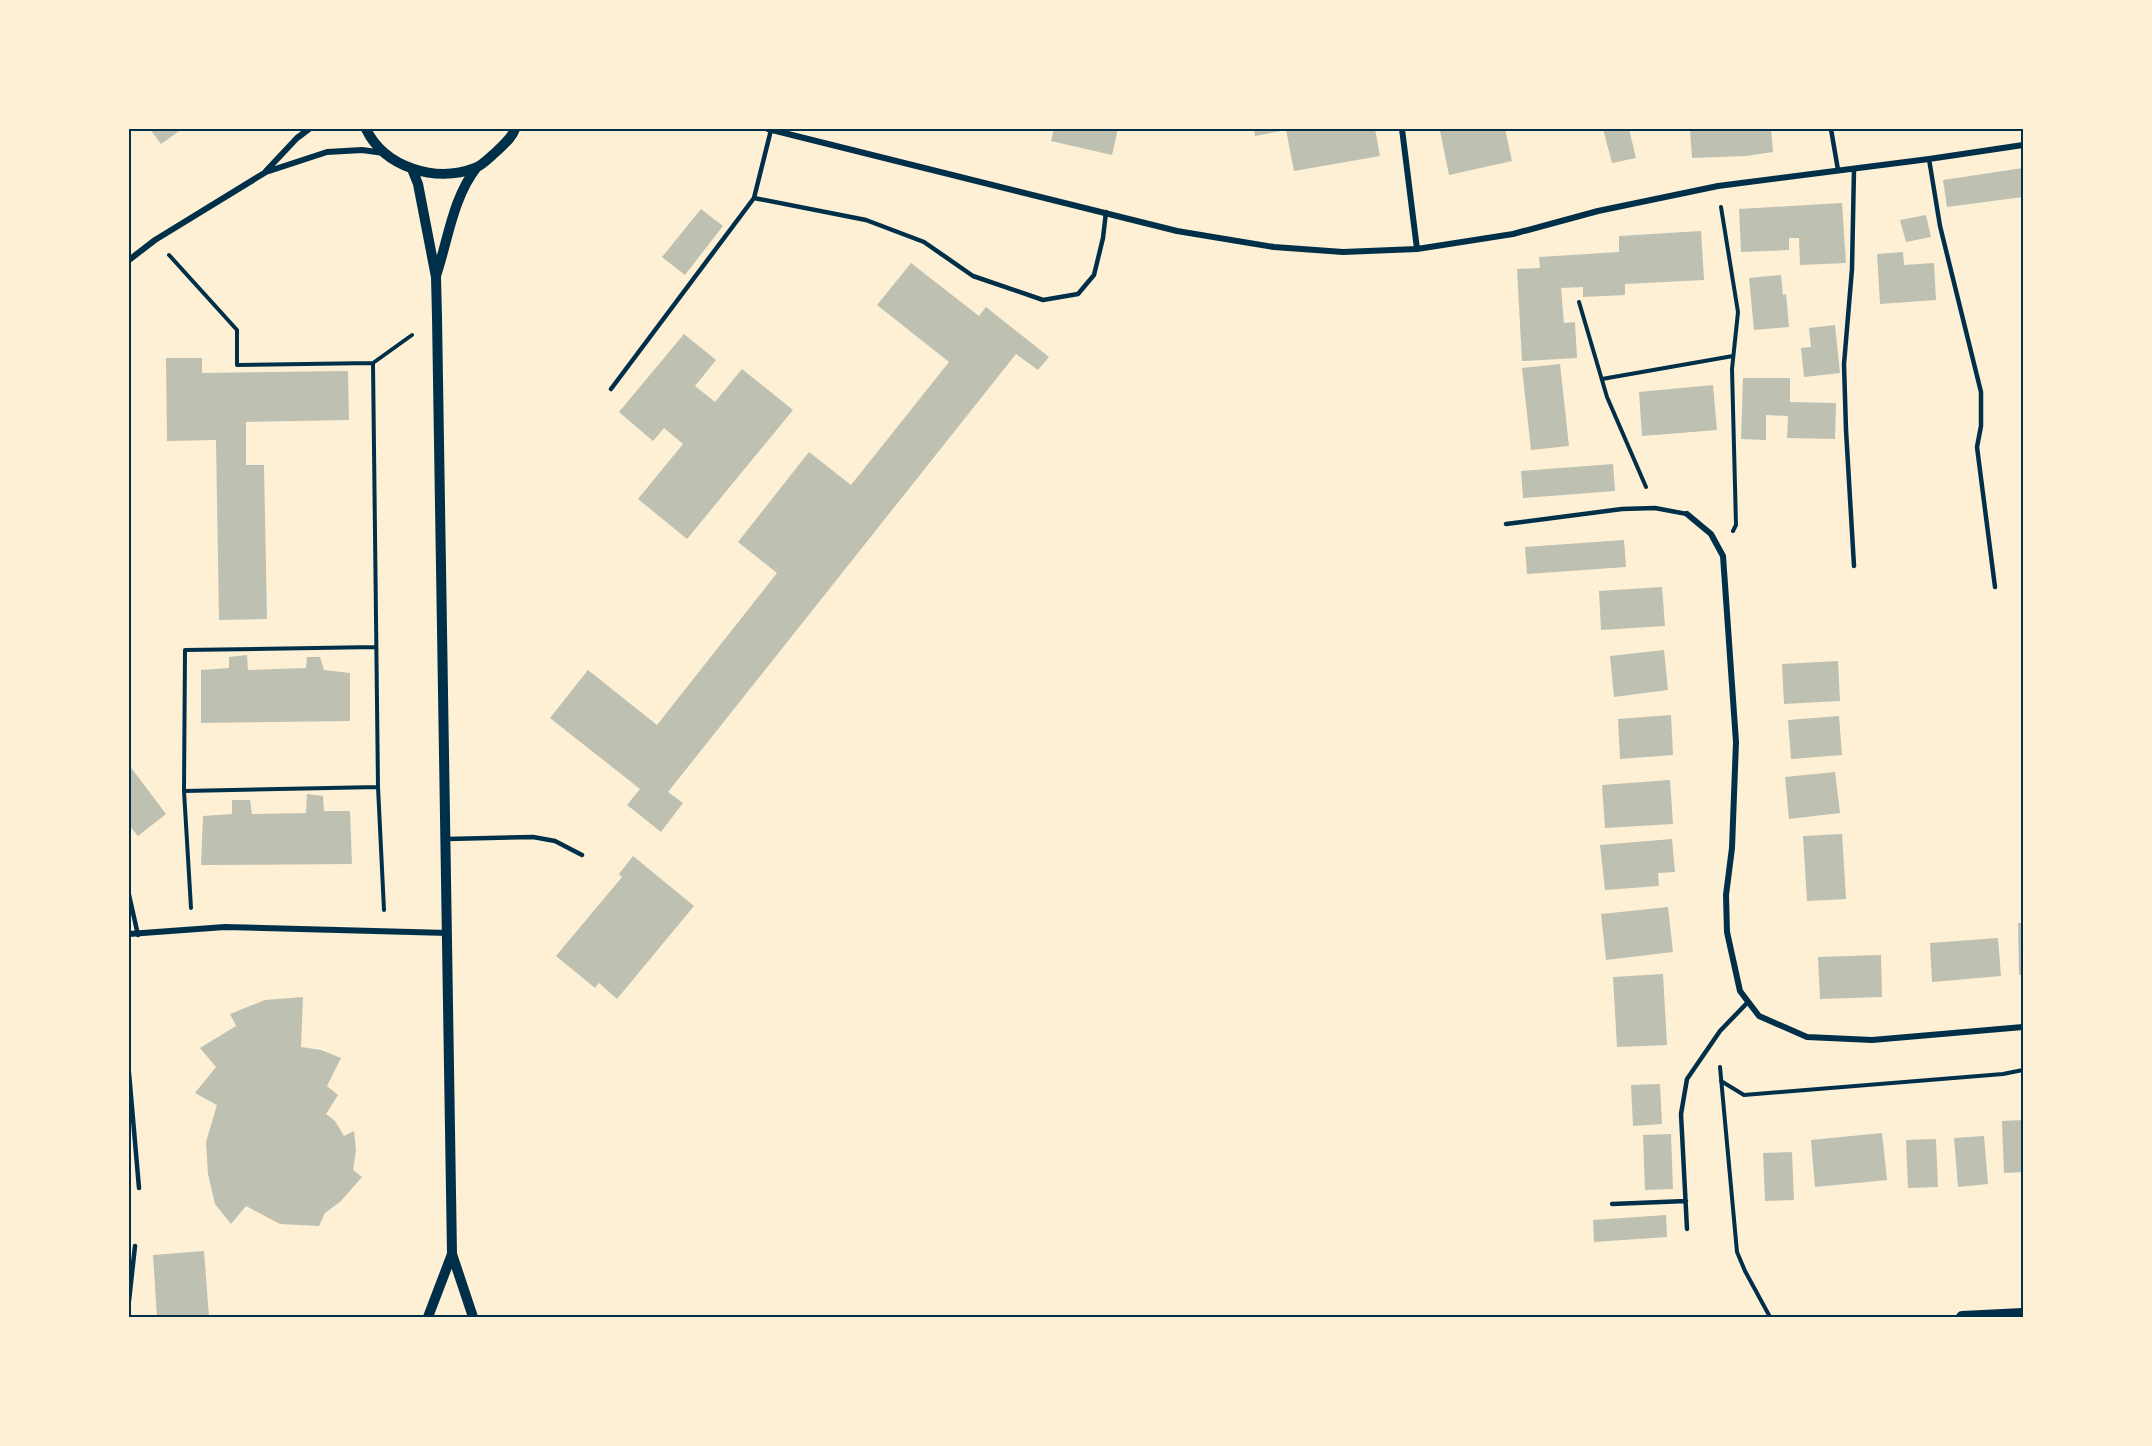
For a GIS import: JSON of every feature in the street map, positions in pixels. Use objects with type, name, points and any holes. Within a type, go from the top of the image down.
[{"type":"main road","points":[[1962,1317],[2023,1314]]},
{"type":"street","points":[[266,172],[297,138],[309,129]]},
{"type":"street","points":[[366,129],[384,153],[412,169],[434,173],[456,172],[477,167]]},
{"type":"street","points":[[769,129],[1177,231],[1274,247],[1343,252],[1417,249],[1513,234],[1598,211],[1718,186],[2023,145]]},
{"type":"street","points":[[1402,129],[1417,249]]},
{"type":"street","points":[[436,277],[458,200],[466,181],[477,167],[502,147],[516,131]]},
{"type":"street","points":[[129,260],[155,240],[266,172],[327,152],[362,150],[384,153]]},
{"type":"street","points":[[412,169],[418,184],[436,277],[452,1254],[473,1317]]},
{"type":"street","points":[[1687,514],[1711,534],[1723,556],[1736,742],[1732,848],[1726,895],[1727,932],[1740,991],[1759,1016],[1807,1037],[1872,1040],[2023,1027]]},
{"type":"street","points":[[129,934],[225,927],[448,933]]},
{"type":"street","points":[[428,1317],[452,1254]]},
{"type":"lane","points":[[611,388],[754,198],[769,129]]},
{"type":"lane","points":[[1831,129],[1838,170]]},
{"type":"lane","points":[[1929,159],[1940,226],[1981,392],[1981,426],[1977,447],[1995,587]]},
{"type":"lane","points":[[1854,169],[1852,269],[1844,364],[1845,430],[1854,566]]},
{"type":"lane","points":[[754,198],[866,220],[924,242],[973,276],[1043,300],[1078,294],[1094,275],[1103,238],[1106,212]]},
{"type":"lane","points":[[1506,524],[1622,509],[1655,508],[1687,514]]},
{"type":"lane","points":[[446,839],[533,837],[555,841],[582,855]]},
{"type":"lane","points":[[129,895],[138,935]]},
{"type":"lane","points":[[1687,1229],[1682,1114],[1687,1079],[1720,1031],[1748,1002]]},
{"type":"lane","points":[[129,1073],[139,1188]]},
{"type":"lane","points":[[1612,1204],[1686,1202]]},
{"type":"lane","points":[[129,1301],[135,1246]]},
{"type":"path","points":[[1718,186],[1738,312],[1733,356],[1736,525],[1723,556]]},
{"type":"path","points":[[155,240],[237,330],[237,365],[373,363],[437,317]]},
{"type":"path","points":[[1579,302],[1607,397],[1655,508]]},
{"type":"path","points":[[1602,379],[1733,356]]},
{"type":"path","points":[[373,363],[378,787],[385,932]]},
{"type":"path","points":[[192,930],[184,791],[185,650],[376,647]]},
{"type":"path","points":[[184,791],[378,787]]},
{"type":"path","points":[[1720,1031],[1721,1081],[1737,1252],[1770,1317]]},
{"type":"path","points":[[1721,1081],[1744,1095],[2003,1074],[2023,1070]]},
{"type":"building","points":[[150,129],[182,129],[161,144]]},
{"type":"building","points":[[1054,129],[1118,129],[1112,155],[1051,141]]},
{"type":"building","points":[[1254,129],[1375,129],[1380,156],[1294,171],[1286,130],[1255,136]]},
{"type":"building","points":[[1505,129],[1512,161],[1449,175],[1440,131]]},
{"type":"building","points":[[1603,129],[1629,129],[1636,158],[1612,163]]},
{"type":"building","points":[[1690,129],[1771,129],[1773,152],[1746,156],[1692,158]]},
{"type":"building","points":[[2023,168],[2023,197],[1947,207],[1943,180]]},
{"type":"building","points":[[1842,203],[1846,263],[1800,265],[1799,238],[1789,238],[1789,250],[1741,252],[1739,209]]},
{"type":"building","points":[[701,209],[723,226],[685,275],[662,257]]},
{"type":"building","points":[[1926,215],[1931,237],[1906,242],[1900,220]]},
{"type":"building","points":[[1701,231],[1704,280],[1625,284],[1625,295],[1583,297],[1583,287],[1561,288],[1564,323],[1575,322],[1577,358],[1522,361],[1517,269],[1540,268],[1539,257],[1619,252],[1619,236]]},
{"type":"building","points":[[1903,252],[1904,265],[1934,263],[1936,300],[1880,304],[1877,254]]},
{"type":"building","points":[[911,263],[979,316],[986,307],[1049,357],[1038,370],[1016,354],[668,792],[683,803],[661,832],[627,805],[640,789],[550,718],[588,670],[657,725],[777,573],[738,542],[809,452],[851,485],[949,362],[877,305]]},
{"type":"building","points":[[1781,275],[1783,295],[1786,294],[1789,327],[1754,330],[1749,278]]},
{"type":"building","points":[[1835,325],[1840,373],[1804,377],[1801,348],[1811,347],[1809,328]]},
{"type":"building","points":[[684,334],[716,360],[695,386],[715,402],[742,369],[793,410],[687,539],[638,499],[683,444],[664,428],[653,441],[619,412]]},
{"type":"building","points":[[166,358],[202,358],[202,373],[348,371],[349,420],[246,422],[246,465],[264,465],[267,619],[219,620],[216,440],[167,441]]},
{"type":"building","points":[[1560,364],[1569,446],[1531,450],[1522,368]]},
{"type":"building","points":[[1743,378],[1790,378],[1790,402],[1836,403],[1835,439],[1787,438],[1788,416],[1766,415],[1766,440],[1741,439]]},
{"type":"building","points":[[1713,385],[1717,430],[1642,436],[1639,392]]},
{"type":"building","points":[[1613,464],[1615,491],[1523,498],[1521,471]]},
{"type":"building","points":[[1624,540],[1626,567],[1527,574],[1525,547]]},
{"type":"building","points":[[1662,587],[1665,626],[1601,630],[1599,591]]},
{"type":"building","points":[[1664,650],[1668,690],[1614,697],[1610,656]]},
{"type":"building","points":[[247,655],[248,670],[306,668],[307,657],[320,657],[324,670],[350,673],[350,721],[201,723],[201,670],[229,668],[229,657]]},
{"type":"building","points":[[1838,661],[1840,701],[1784,704],[1782,664]]},
{"type":"building","points":[[1671,715],[1673,755],[1620,759],[1618,719]]},
{"type":"building","points":[[1839,716],[1842,755],[1791,759],[1788,720]]},
{"type":"building","points":[[129,765],[166,814],[138,836],[129,825]]},
{"type":"building","points":[[1835,772],[1840,813],[1789,819],[1785,777]]},
{"type":"building","points":[[1670,780],[1673,824],[1605,828],[1602,785]]},
{"type":"building","points":[[307,794],[323,796],[324,811],[350,811],[352,864],[201,865],[203,816],[232,814],[232,800],[250,800],[252,814],[306,813]]},
{"type":"building","points":[[1842,834],[1846,899],[1807,901],[1803,836]]},
{"type":"building","points":[[1672,839],[1675,872],[1658,873],[1659,886],[1605,890],[1600,845]]},
{"type":"building","points":[[633,856],[694,906],[617,999],[599,983],[595,988],[556,956],[622,877],[619,874]]},
{"type":"building","points":[[1668,907],[1673,952],[1606,960],[1601,914]]},
{"type":"building","points":[[2018,923],[2023,923],[2023,975],[2019,975]]},
{"type":"building","points":[[1998,938],[2001,976],[1932,982],[1930,943]]},
{"type":"building","points":[[1881,955],[1882,997],[1820,999],[1818,957]]},
{"type":"building","points":[[1663,974],[1667,1045],[1617,1047],[1613,977]]},
{"type":"building","points":[[303,997],[301,1047],[321,1050],[341,1058],[327,1086],[338,1095],[326,1114],[335,1121],[344,1136],[354,1131],[356,1150],[353,1170],[362,1177],[341,1201],[325,1213],[319,1226],[280,1224],[246,1206],[231,1224],[215,1204],[208,1174],[206,1142],[217,1105],[195,1093],[216,1067],[200,1048],[236,1026],[230,1014],[265,1000]]},
{"type":"building","points":[[1660,1084],[1662,1124],[1633,1126],[1631,1085]]},
{"type":"building","points":[[2023,1120],[2023,1172],[2004,1173],[2002,1121]]},
{"type":"building","points":[[1882,1133],[1887,1180],[1815,1187],[1811,1140]]},
{"type":"building","points":[[1671,1134],[1673,1189],[1645,1190],[1643,1135]]},
{"type":"building","points":[[1984,1136],[1988,1184],[1958,1187],[1954,1138]]},
{"type":"building","points":[[1936,1139],[1938,1187],[1908,1188],[1906,1140]]},
{"type":"building","points":[[1792,1152],[1794,1200],[1765,1201],[1763,1153]]},
{"type":"building","points":[[1666,1215],[1667,1237],[1594,1242],[1593,1220]]},
{"type":"building","points":[[204,1251],[209,1317],[157,1317],[153,1255]]}]
